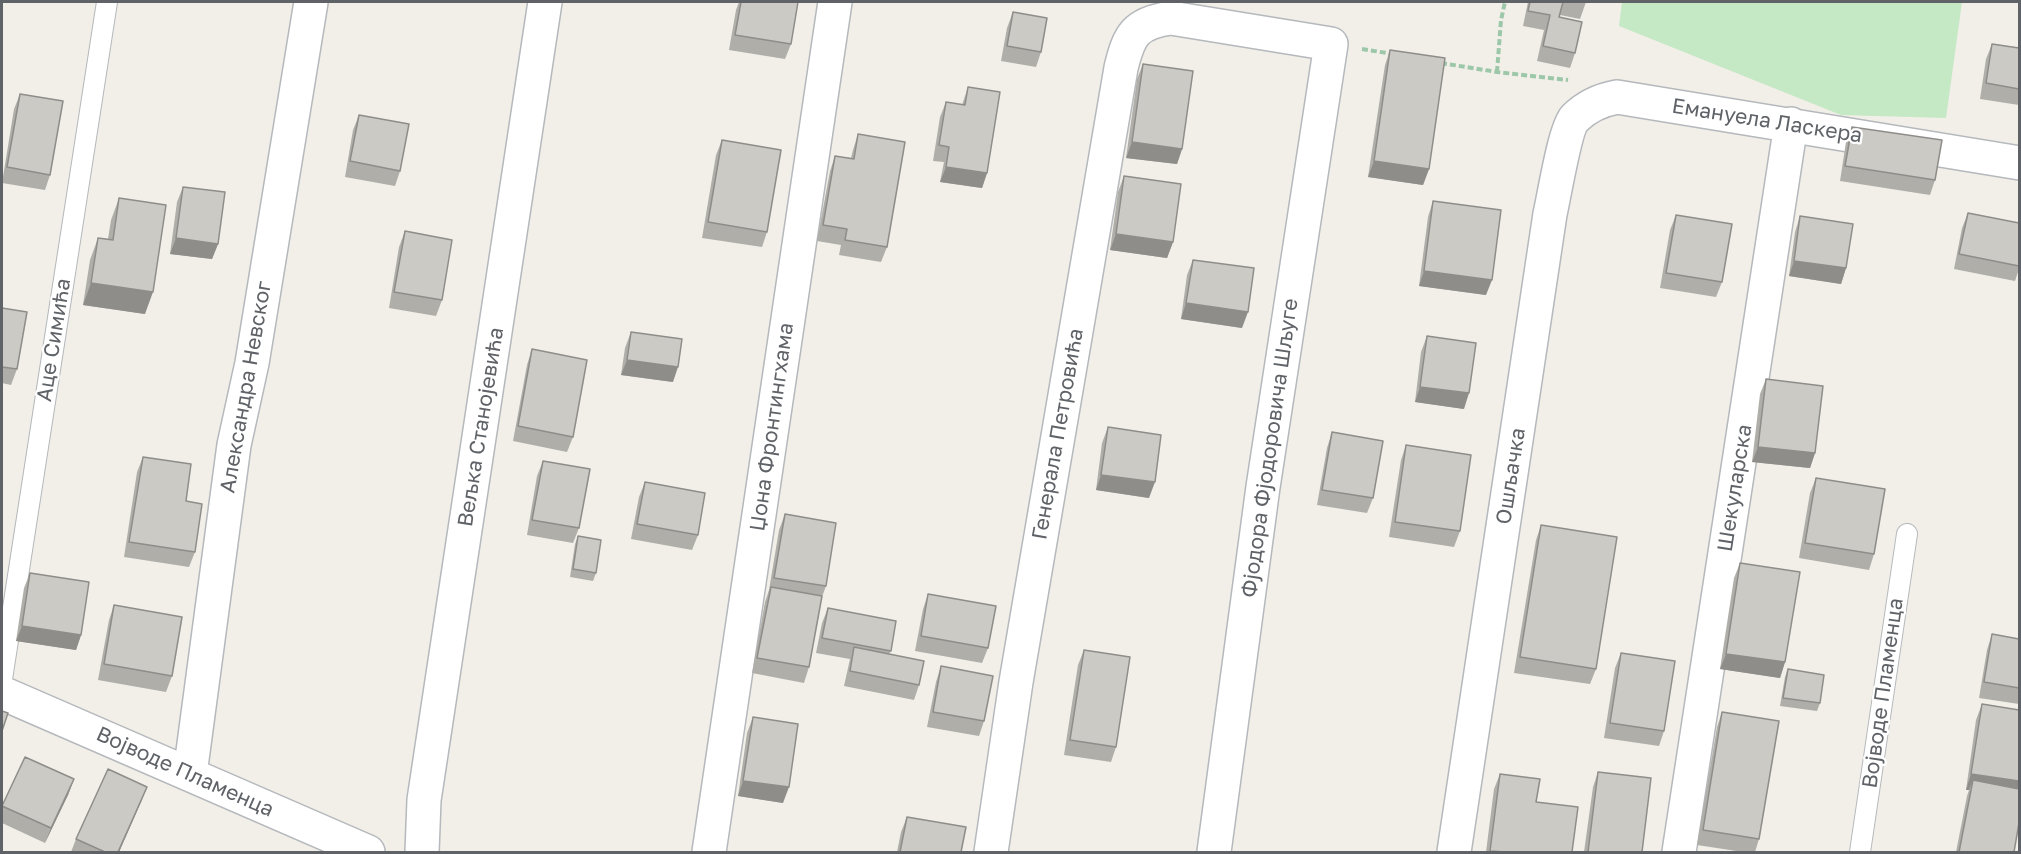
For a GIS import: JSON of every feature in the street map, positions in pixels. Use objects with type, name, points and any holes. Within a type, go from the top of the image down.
[{"type":"street","name":"Александра Невског","points":[[189,774],[234,445],[252,363],[311,2]]},
{"type":"street","name":"Вељка Станојевића","points":[[422,852],[424,800],[545,2]]},
{"type":"street","name":"Џона Фронтингхама","points":[[709,852],[835,2]]},
{"type":"street","name":"Генерала Петровића","points":[[991,852],[1016,682],[1121,68],[1128,42],[1145,25],[1171,18],[1331,44]]},
{"type":"street","name":"Фјодора Фјодоровича Шљуге","points":[[1214,852],[1263,487],[1331,44]]},
{"type":"street","name":"Емануела Ласкера","points":[[1589,108],[1599,100],[1617,97],[2019,163]]},
{"type":"street","name":"Ошљачка","points":[[1454,852],[1550,214],[1574,118],[1589,108]]},
{"type":"street","name":"Шекуларска","points":[[1679,852],[1791,124]]},
{"type":"street","name":"Војводе Пламенца","points":[[2,693],[368,852]]},
{"type":"lane","name":"Аце Симића","points":[[2,680],[107,2]]},
{"type":"lane","name":"Војводе Пламенца","points":[[1860,852],[1907,534]]},
{"type":"path","points":[[1497,72],[1501,20],[1505,2]]},
{"type":"path","points":[[1331,44],[1402,56]]},
{"type":"path","points":[[1438,62],[1569,81],[1580,88],[1589,108]]},
{"type":"green space","points":[[1622,2],[1962,2],[1946,118],[1841,115],[1619,26]]},
{"type":"building","points":[[741,2],[798,2],[791,44],[735,35]]},
{"type":"building","points":[[1530,2],[1563,2],[1559,17],[1582,22],[1575,53],[1543,46],[1550,15],[1528,11]]},
{"type":"building","points":[[1013,12],[1047,18],[1041,52],[1007,46]]},
{"type":"building","points":[[1992,44],[2019,48],[2019,89],[1986,83]]},
{"type":"building","points":[[1390,50],[1445,58],[1429,169],[1374,161]]},
{"type":"building","points":[[1143,64],[1193,71],[1182,149],[1132,142]]},
{"type":"building","points":[[968,87],[1000,92],[987,173],[946,167],[949,147],[939,145],[946,102],[965,105]]},
{"type":"building","points":[[20,94],[63,101],[50,175],[7,167]]},
{"type":"building","points":[[359,115],[409,124],[400,171],[350,161]]},
{"type":"building","points":[[1852,127],[1942,140],[1935,180],[1845,166]]},
{"type":"building","points":[[858,134],[905,142],[887,247],[845,240],[847,229],[823,225],[835,156],[854,159]]},
{"type":"building","points":[[722,140],[781,150],[767,232],[708,222]]},
{"type":"building","points":[[1124,176],[1181,184],[1173,242],[1116,234]]},
{"type":"building","points":[[183,187],[225,192],[218,244],[176,238]]},
{"type":"building","points":[[119,198],[166,205],[153,292],[91,283],[98,238],[113,240]]},
{"type":"building","points":[[1433,201],[1501,210],[1492,280],[1424,271]]},
{"type":"building","points":[[1968,213],[2019,223],[2019,266],[1959,254]]},
{"type":"building","points":[[1676,215],[1732,224],[1722,282],[1666,273]]},
{"type":"building","points":[[1800,216],[1853,224],[1846,268],[1794,261]]},
{"type":"building","points":[[405,231],[452,240],[442,300],[394,292]]},
{"type":"building","points":[[1193,260],[1254,268],[1248,312],[1186,303]]},
{"type":"building","points":[[2,308],[27,312],[17,369],[2,367]]},
{"type":"building","points":[[631,332],[682,339],[678,367],[627,360]]},
{"type":"building","points":[[1427,336],[1476,343],[1469,393],[1420,387]]},
{"type":"building","points":[[532,349],[587,360],[573,437],[518,426]]},
{"type":"building","points":[[1766,379],[1823,386],[1815,453],[1758,447]]},
{"type":"building","points":[[1108,427],[1161,435],[1155,482],[1101,475]]},
{"type":"building","points":[[1332,432],[1383,441],[1373,498],[1322,490]]},
{"type":"building","points":[[1406,445],[1471,455],[1460,531],[1395,522]]},
{"type":"building","points":[[143,457],[191,464],[186,501],[202,504],[195,552],[129,542]]},
{"type":"building","points":[[543,461],[590,469],[579,528],[532,520]]},
{"type":"building","points":[[1816,478],[1885,489],[1874,554],[1805,543]]},
{"type":"building","points":[[645,482],[705,493],[698,535],[637,524]]},
{"type":"building","points":[[785,514],[836,523],[826,586],[774,578]]},
{"type":"building","points":[[1541,525],[1617,537],[1596,669],[1520,657]]},
{"type":"building","points":[[578,536],[601,540],[596,573],[573,569]]},
{"type":"building","points":[[1740,563],[1800,572],[1785,662],[1726,654]]},
{"type":"building","points":[[30,573],[89,582],[81,635],[22,626]]},
{"type":"building","points":[[771,587],[822,596],[809,667],[757,658]]},
{"type":"building","points":[[928,594],[996,606],[988,648],[921,636]]},
{"type":"building","points":[[114,605],[182,617],[172,676],[104,664]]},
{"type":"building","points":[[828,608],[896,621],[891,651],[822,638]]},
{"type":"building","points":[[1992,634],[2019,639],[2019,688],[1984,682]]},
{"type":"building","points":[[854,647],[924,661],[919,685],[850,671]]},
{"type":"building","points":[[1084,650],[1130,657],[1116,747],[1070,740]]},
{"type":"building","points":[[1621,653],[1675,661],[1664,731],[1610,723]]},
{"type":"building","points":[[941,666],[993,676],[984,721],[933,712]]},
{"type":"building","points":[[1788,669],[1824,675],[1820,703],[1783,698]]},
{"type":"building","points":[[1982,704],[2019,710],[2019,781],[1971,774]]},
{"type":"building","points":[[2,711],[8,713],[2,731]]},
{"type":"building","points":[[1722,712],[1779,721],[1759,839],[1703,830]]},
{"type":"building","points":[[753,717],[798,724],[789,787],[743,781]]},
{"type":"building","points":[[25,757],[74,779],[51,828],[2,806]]},
{"type":"building","points":[[108,769],[147,787],[118,852],[105,852],[76,839]]},
{"type":"building","points":[[1598,772],[1651,778],[1642,852],[1588,852]]},
{"type":"building","points":[[1500,774],[1540,779],[1536,802],[1578,807],[1572,852],[1490,851]]},
{"type":"building","points":[[1973,780],[2019,789],[2019,823],[2014,852],[1959,852]]},
{"type":"building","points":[[907,817],[966,827],[961,852],[900,852]]}]
